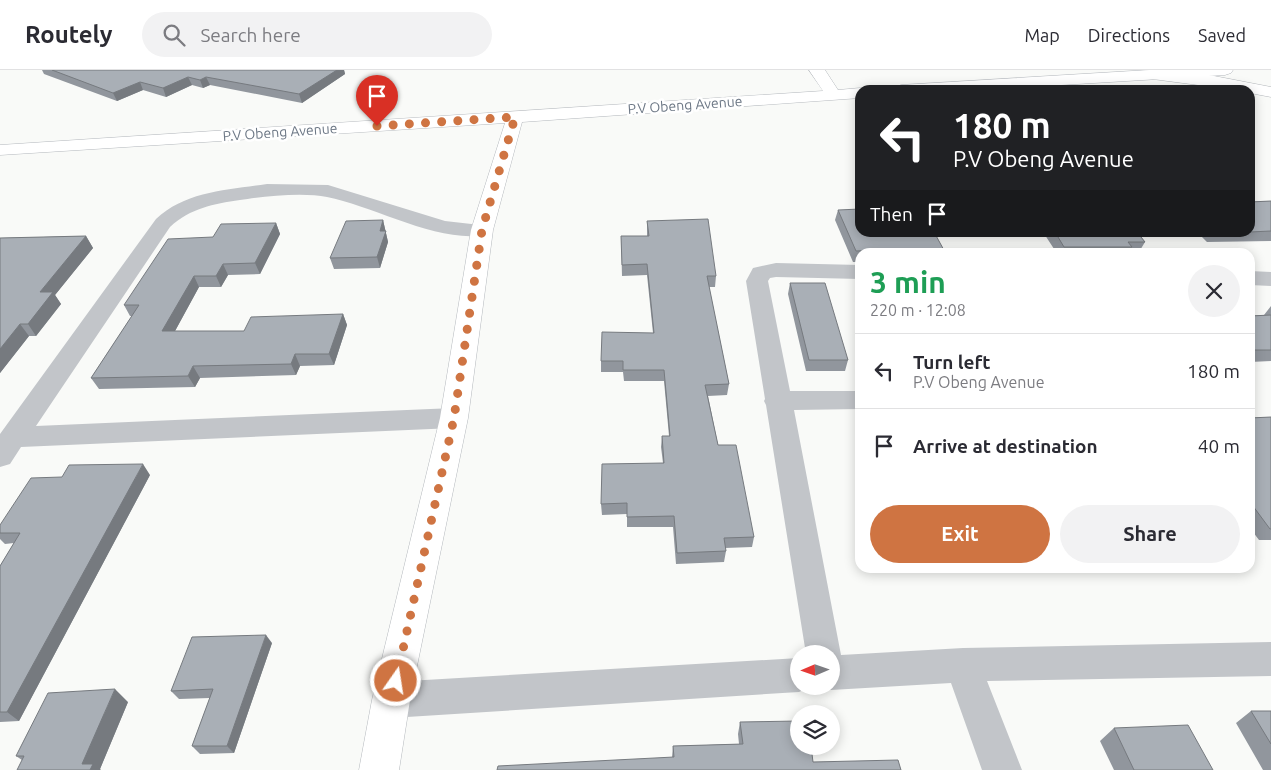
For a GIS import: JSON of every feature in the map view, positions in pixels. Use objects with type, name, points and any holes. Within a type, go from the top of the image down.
[{"type":"main road","points":[[817,70],[833,94]]},
{"type":"main road","points":[[977,85],[1225,70]]},
{"type":"main road","points":[[1160,73],[1235,85]]},
{"type":"main road","points":[[1255,89],[1271,92]]},
{"type":"main road","name":"P.V Obeng Avenue","points":[[0,150],[515,117],[855,92]]},
{"type":"main road","points":[[379,770],[391,700],[454,418],[482,230],[515,117]]},
{"type":"street","points":[[7,446],[163,223],[175,212],[197,202],[267,190],[328,191],[443,227],[482,230]]},
{"type":"street","points":[[822,645],[777,401],[757,281],[761,273],[776,270],[855,272]]},
{"type":"street","points":[[1255,278],[1271,279]]},
{"type":"street","points":[[777,401],[855,400]]},
{"type":"street","points":[[7,446],[454,418]]},
{"type":"street","points":[[840,672],[963,665],[1271,659]]},
{"type":"street","points":[[963,665],[1002,770]]},
{"type":"street","points":[[391,700],[790,676]]},
{"type":"building","points":[[52,70],[337,70],[299,94],[206,77],[200,80],[188,77],[163,88],[140,82],[113,93]]},
{"type":"building","points":[[1271,201],[1271,231],[1255,232],[1255,202]]},
{"type":"building","points":[[855,209],[855,237],[937,237],[943,248],[855,249],[838,210]]},
{"type":"building","points":[[708,219],[716,276],[707,276],[729,384],[705,385],[718,445],[736,445],[754,537],[724,538],[726,551],[677,553],[674,516],[627,517],[627,503],[601,504],[602,464],[664,463],[662,436],[670,436],[664,370],[623,370],[623,361],[601,361],[602,332],[654,333],[647,264],[622,265],[621,236],[649,236],[647,221]]},
{"type":"building","points":[[383,220],[380,231],[386,231],[377,257],[330,258],[346,221]]},
{"type":"building","points":[[276,223],[255,263],[223,264],[216,276],[194,276],[162,331],[244,331],[251,317],[343,314],[329,354],[295,354],[291,364],[193,366],[188,376],[91,378],[139,305],[124,305],[168,239],[213,237],[221,224]]},
{"type":"building","points":[[86,236],[40,292],[53,292],[28,324],[20,324],[0,349],[0,238]]},
{"type":"building","points":[[1058,237],[1141,237],[1145,242],[1128,242],[1132,247],[1064,247]]},
{"type":"building","points":[[790,283],[825,283],[848,360],[809,360]]},
{"type":"building","points":[[1271,315],[1271,350],[1255,350],[1255,316]]},
{"type":"building","points":[[1271,417],[1271,529],[1255,509],[1255,418]]},
{"type":"building","points":[[143,464],[7,712],[0,712],[0,566],[20,533],[0,533],[0,525],[31,478],[62,477],[69,465]]},
{"type":"building","points":[[266,635],[227,746],[192,746],[213,689],[171,691],[192,637]]},
{"type":"building","points":[[115,689],[82,764],[93,764],[90,770],[17,770],[24,756],[16,756],[48,693]]},
{"type":"building","points":[[1251,711],[1271,711],[1271,744]]},
{"type":"building","points":[[790,721],[790,755],[812,755],[813,762],[898,760],[901,770],[497,770],[498,766],[674,757],[673,746],[743,744],[740,722]]},
{"type":"building","points":[[1188,725],[1213,770],[1134,770],[1114,728]]},
{"type":"route","points":[[377,126],[515,117],[482,230],[454,418],[396,681]]}]
